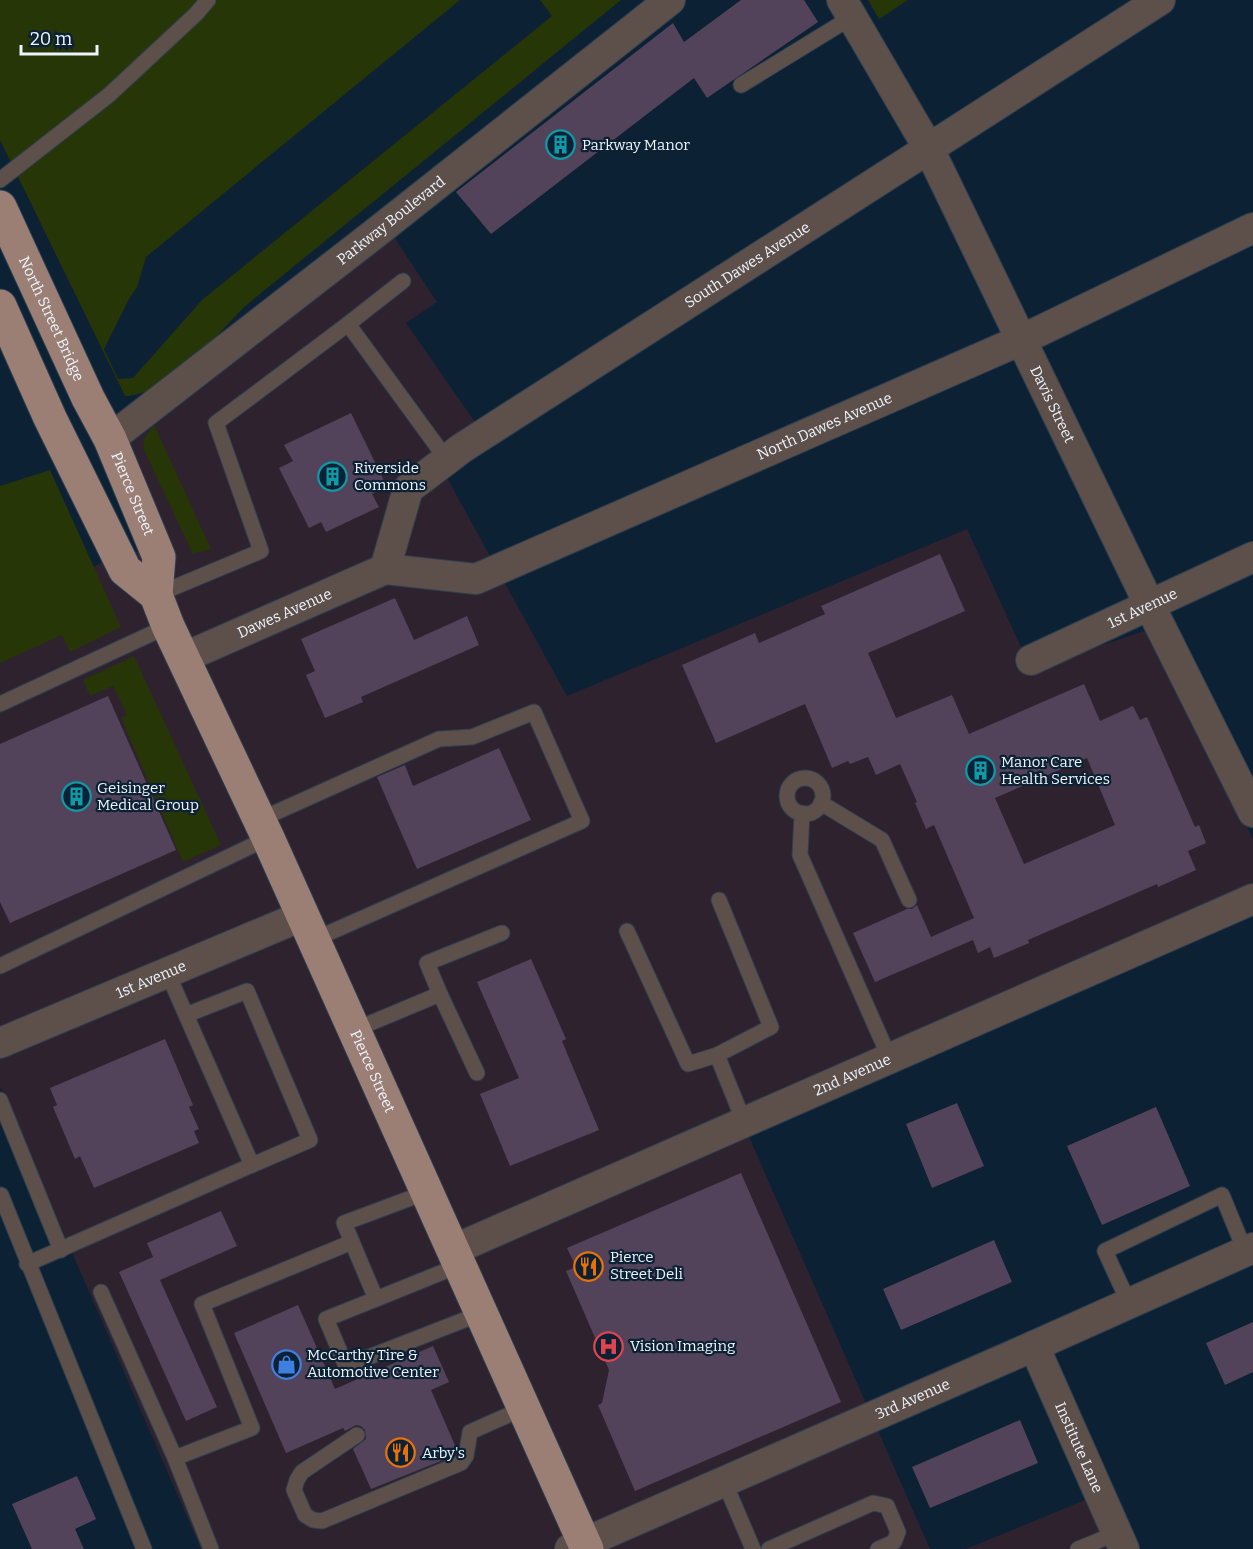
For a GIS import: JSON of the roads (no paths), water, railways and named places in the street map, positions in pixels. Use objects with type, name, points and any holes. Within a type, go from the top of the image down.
[{"type":"main road","name":"North Street Bridge","points":[[0,207],[88,398]]},
{"type":"main road","name":"Pierce Street","points":[[0,306],[50,418],[125,570],[156,595]]},
{"type":"main road","name":"Pierce Street","points":[[88,398],[110,439],[159,557],[156,595],[168,626],[263,829],[482,1313],[524,1408],[580,1547]]},
{"type":"street","name":"Parkway Boulevard","points":[[110,439],[670,0]]},
{"type":"street","name":"South Dawes Avenue","points":[[385,569],[408,489],[447,460],[1160,0]]},
{"type":"street","name":"Davis Street","points":[[847,9],[929,149],[1150,606],[1253,812]]},
{"type":"street","name":"North Dawes Avenue","points":[[385,569],[476,579],[1021,340],[1253,228]]},
{"type":"street","name":"1st Avenue","points":[[1031,660],[1253,557]]},
{"type":"street","name":"Dawes Avenue","points":[[183,658],[385,569]]},
{"type":"street","name":"2nd Avenue","points":[[456,1257],[744,1122],[1253,899]]},
{"type":"street","name":"1st Avenue","points":[[0,1043],[168,975],[308,928]]},
{"type":"street","name":"3rd Avenue","points":[[580,1547],[724,1481],[1249,1250]]},
{"type":"street","name":"Institute Lane","points":[[1034,1346],[1121,1541]]},
{"type":"lane","points":[[0,180],[109,95],[208,0]]},
{"type":"lane","points":[[741,85],[847,9]]},
{"type":"lane","points":[[156,595],[261,551],[216,423],[403,281]]},
{"type":"lane","points":[[348,324],[447,460]]},
{"type":"lane","points":[[0,704],[168,626]]},
{"type":"lane","points":[[0,966],[439,739],[472,737],[534,712],[582,821],[308,928]]},
{"type":"lane","points":[[807,778],[817,783],[822,794],[821,803],[816,810],[811,812],[802,813],[794,810],[787,800],[788,789],[796,780],[807,778]]},
{"type":"lane","points":[[821,803],[882,840],[909,900]]},
{"type":"lane","points":[[802,813],[800,855],[890,1059]]},
{"type":"lane","points":[[627,931],[688,1064],[717,1055],[771,1027],[719,900]]},
{"type":"lane","points":[[477,1073],[427,963],[502,933]]},
{"type":"lane","points":[[168,975],[252,1165]]},
{"type":"lane","points":[[27,1264],[310,1140],[247,991],[186,1016]]},
{"type":"lane","points":[[354,1030],[440,994]]},
{"type":"lane","points":[[717,1055],[744,1122]]},
{"type":"lane","points":[[0,1100],[61,1250]]},
{"type":"lane","points":[[376,1299],[344,1223],[427,1192]]},
{"type":"lane","points":[[1,1195],[144,1549]]},
{"type":"lane","points":[[1129,1304],[1105,1251],[1222,1195],[1249,1250]]},
{"type":"lane","points":[[175,1458],[252,1428],[202,1304],[352,1242]]},
{"type":"lane","points":[[456,1257],[376,1299],[326,1319],[346,1366],[482,1313]]},
{"type":"lane","points":[[101,1292],[175,1458],[212,1549]]},
{"type":"lane","points":[[357,1435],[302,1472],[297,1480],[294,1490],[305,1515],[313,1520],[322,1521],[461,1463],[466,1456],[470,1432],[524,1408]]},
{"type":"lane","points":[[724,1481],[753,1549]]},
{"type":"lane","points":[[769,1549],[873,1503],[887,1506],[898,1532],[894,1542],[878,1549]]},
{"type":"lane","points":[[1078,1549],[1121,1541]]},
{"type":"place","name":"Parkway Manor","points":[[561,145]]},
{"type":"place","name":"Riverside Commons","points":[[333,477]]},
{"type":"place","name":"Manor Care Health Services","points":[[980,771]]},
{"type":"place","name":"Geisinger Medical Group","points":[[76,797]]},
{"type":"place","name":"Pierce Street Deli","points":[[589,1266]]},
{"type":"place","name":"Vision Imaging","points":[[609,1346]]},
{"type":"place","name":"McCarthy Tire & Automotive Center","points":[[286,1364]]},
{"type":"place","name":"Arby's","points":[[401,1453]]}]
